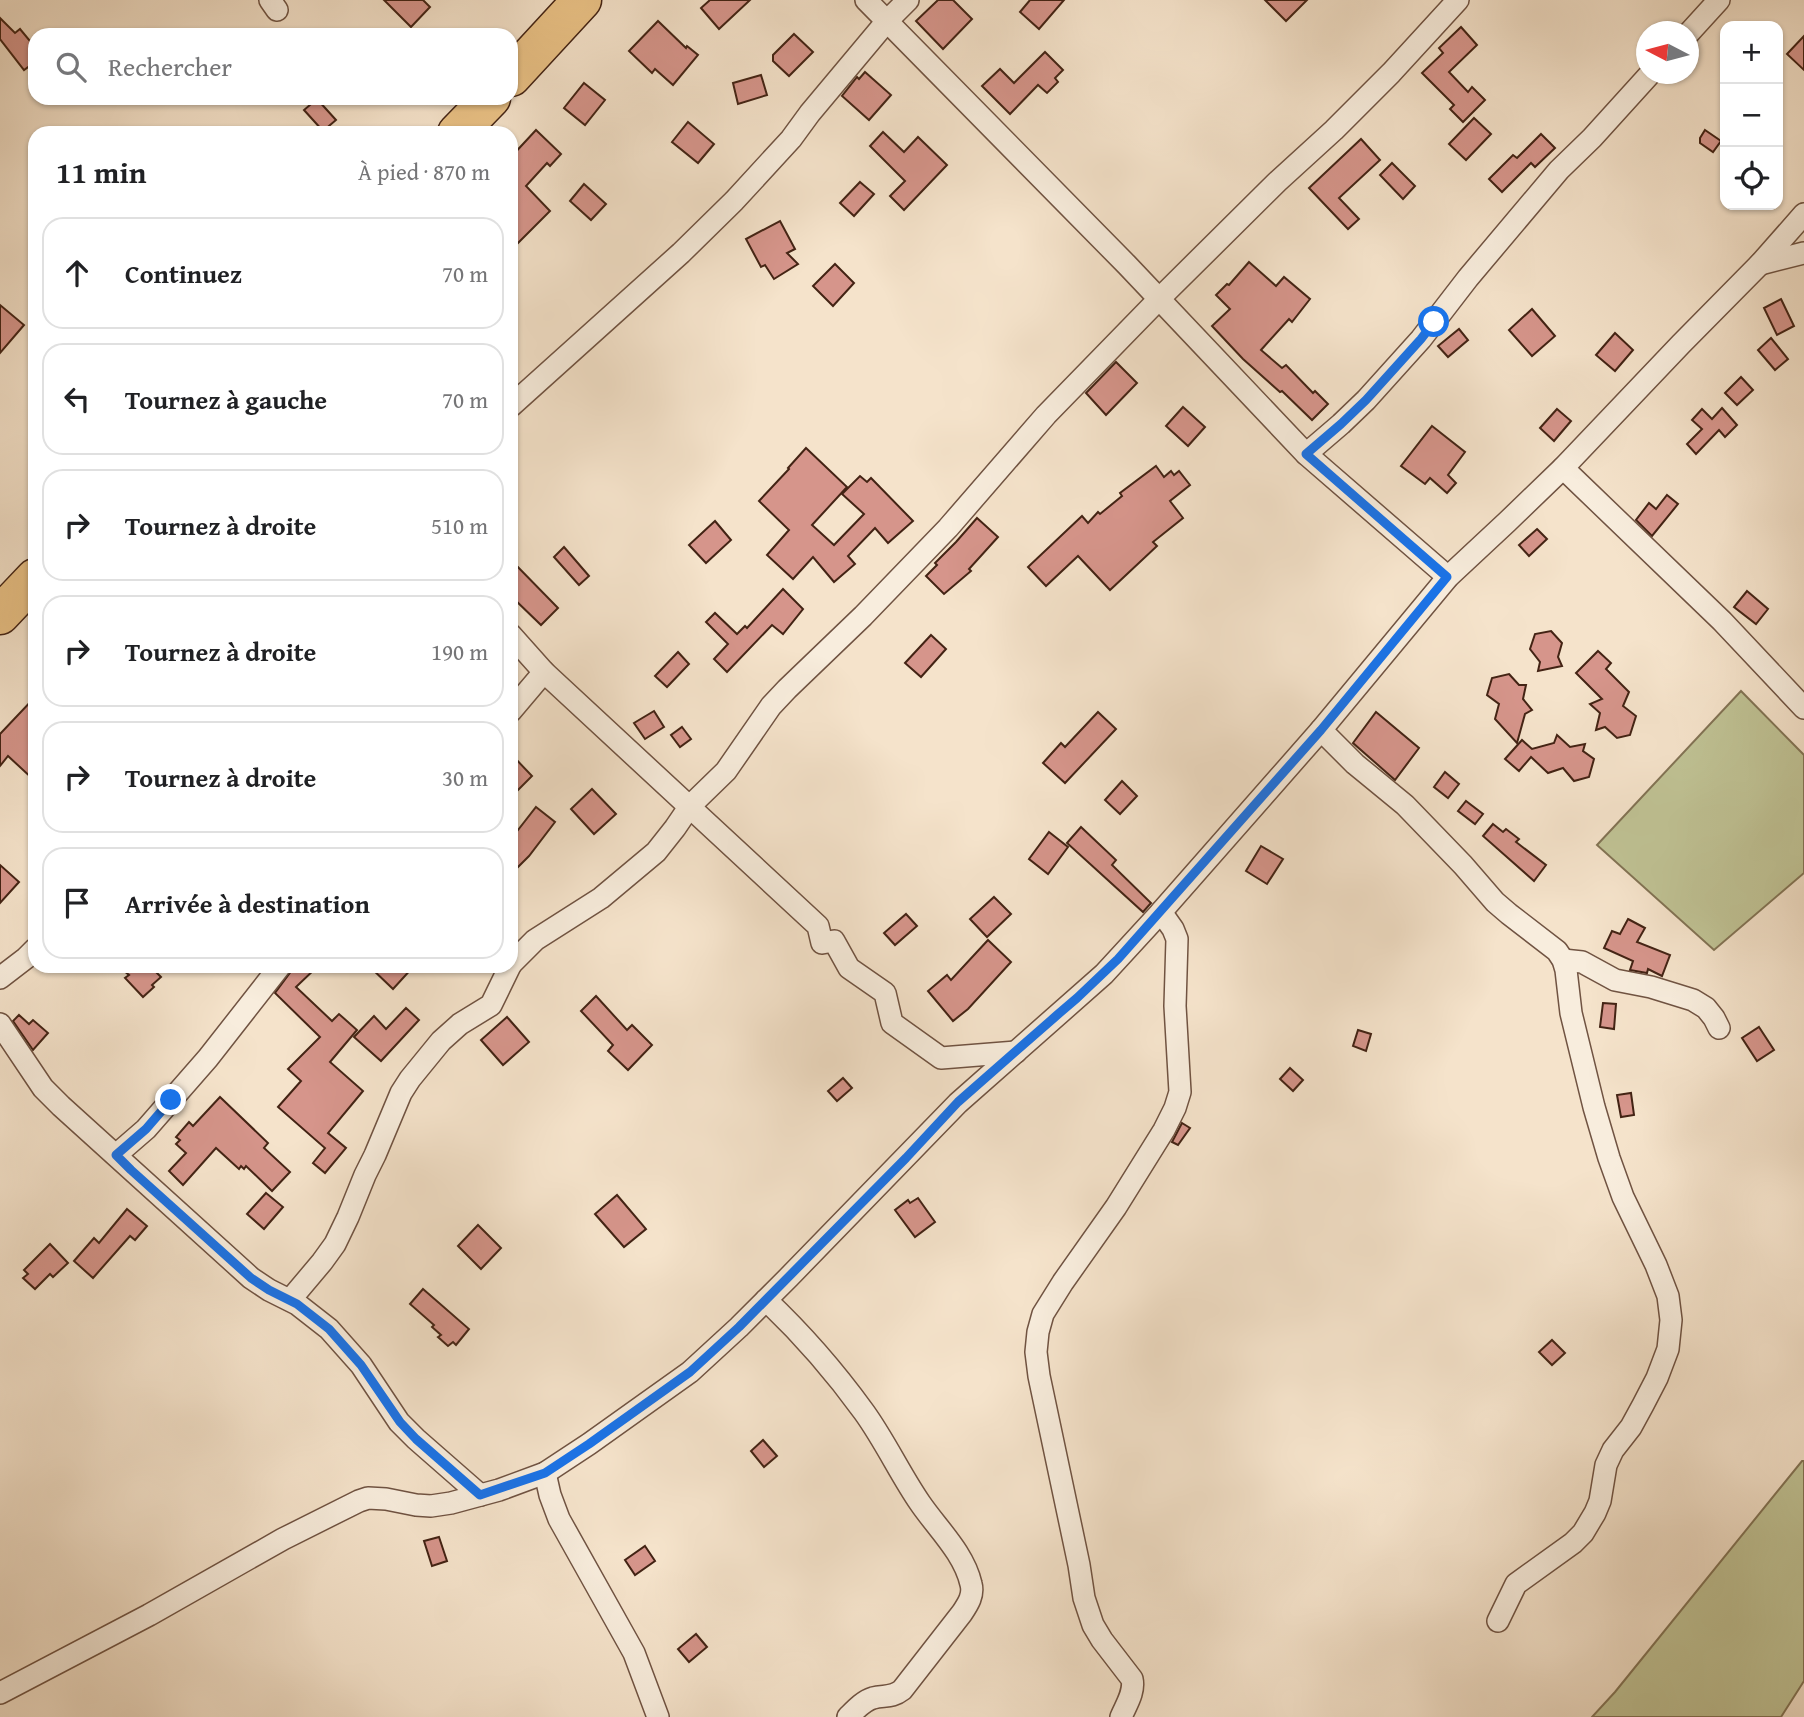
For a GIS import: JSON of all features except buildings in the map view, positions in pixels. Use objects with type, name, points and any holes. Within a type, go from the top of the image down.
[{"type":"highway","points":[[518,69],[582,0]]},
{"type":"highway","points":[[464,126],[484,105]]},
{"type":"highway","points":[[0,615],[28,585]]},
{"type":"street","points":[[866,0],[1022,157],[1306,454],[1447,577]]},
{"type":"street","points":[[518,400],[617,312],[734,201],[791,139],[887,21],[908,0]]},
{"type":"street","points":[[518,957],[535,940],[601,898],[656,852],[690,806],[726,771],[771,706],[787,689],[863,616],[948,528],[1046,415],[1158,299],[1382,83],[1458,0]]},
{"type":"street","points":[[1699,23],[1720,0]]},
{"type":"street","points":[[1306,454],[1366,400],[1421,339],[1468,278],[1559,170],[1641,84]]},
{"type":"street","points":[[0,1693],[137,1621],[283,1539],[359,1501],[368,1498],[431,1506],[451,1503],[545,1473],[690,1372],[766,1300],[958,1102],[1104,974],[1321,730],[1447,577],[1563,468],[1760,264],[1804,214]]},
{"type":"street","points":[[1760,264],[1804,253]]},
{"type":"street","points":[[1563,468],[1722,621],[1804,708]]},
{"type":"street","points":[[518,643],[544,672],[818,926],[822,943],[834,941],[849,968],[885,993],[892,1023],[941,1058],[1016,1052]]},
{"type":"street","points":[[518,703],[544,672]]},
{"type":"street","points":[[1321,730],[1355,764],[1405,805],[1495,902],[1552,946],[1563,960],[1571,1013],[1609,1157],[1623,1197],[1668,1296],[1671,1320],[1668,1349],[1643,1405],[1610,1458],[1602,1480],[1600,1501],[1589,1523],[1573,1544],[1516,1584],[1498,1622]]},
{"type":"street","points":[[1121,1717],[1131,1695],[1132,1679],[1097,1633],[1084,1598],[1036,1352],[1043,1314],[1116,1207],[1164,1130],[1180,1092],[1181,1078],[1175,1035],[1177,939],[1161,912]]},
{"type":"street","points":[[0,978],[28,955]]},
{"type":"street","points":[[1563,960],[1582,962],[1615,980],[1651,987],[1693,1000],[1706,1008],[1719,1028]]},
{"type":"street","points":[[116,1155],[146,1129],[208,1058],[275,973]]},
{"type":"street","points":[[290,1300],[335,1244],[401,1093],[410,1079],[441,1041],[460,1024],[491,1005],[506,973]]},
{"type":"street","points":[[0,1024],[43,1088],[251,1278],[313,1315],[329,1329],[361,1365],[400,1422],[480,1495]]},
{"type":"street","points":[[766,1300],[807,1340],[865,1414],[917,1499],[958,1555],[972,1588],[962,1613],[902,1690],[893,1696],[872,1698],[848,1717]]},
{"type":"street","points":[[545,1473],[559,1519],[634,1653],[658,1717]]},
{"type":"green space","points":[[1741,691],[1804,755],[1804,873],[1714,950],[1597,845]]},
{"type":"green space","points":[[1802,1461],[1804,1681],[1781,1717],[1592,1717],[1615,1692]]},
{"type":"route","points":[[171,1100],[146,1129],[116,1155],[131,1170],[251,1278],[297,1304],[329,1329],[361,1365],[400,1422],[480,1495],[545,1473],[690,1372],[789,1277],[958,1102],[1104,974],[1321,730],[1447,577],[1306,454],[1366,400],[1434,322]]}]
